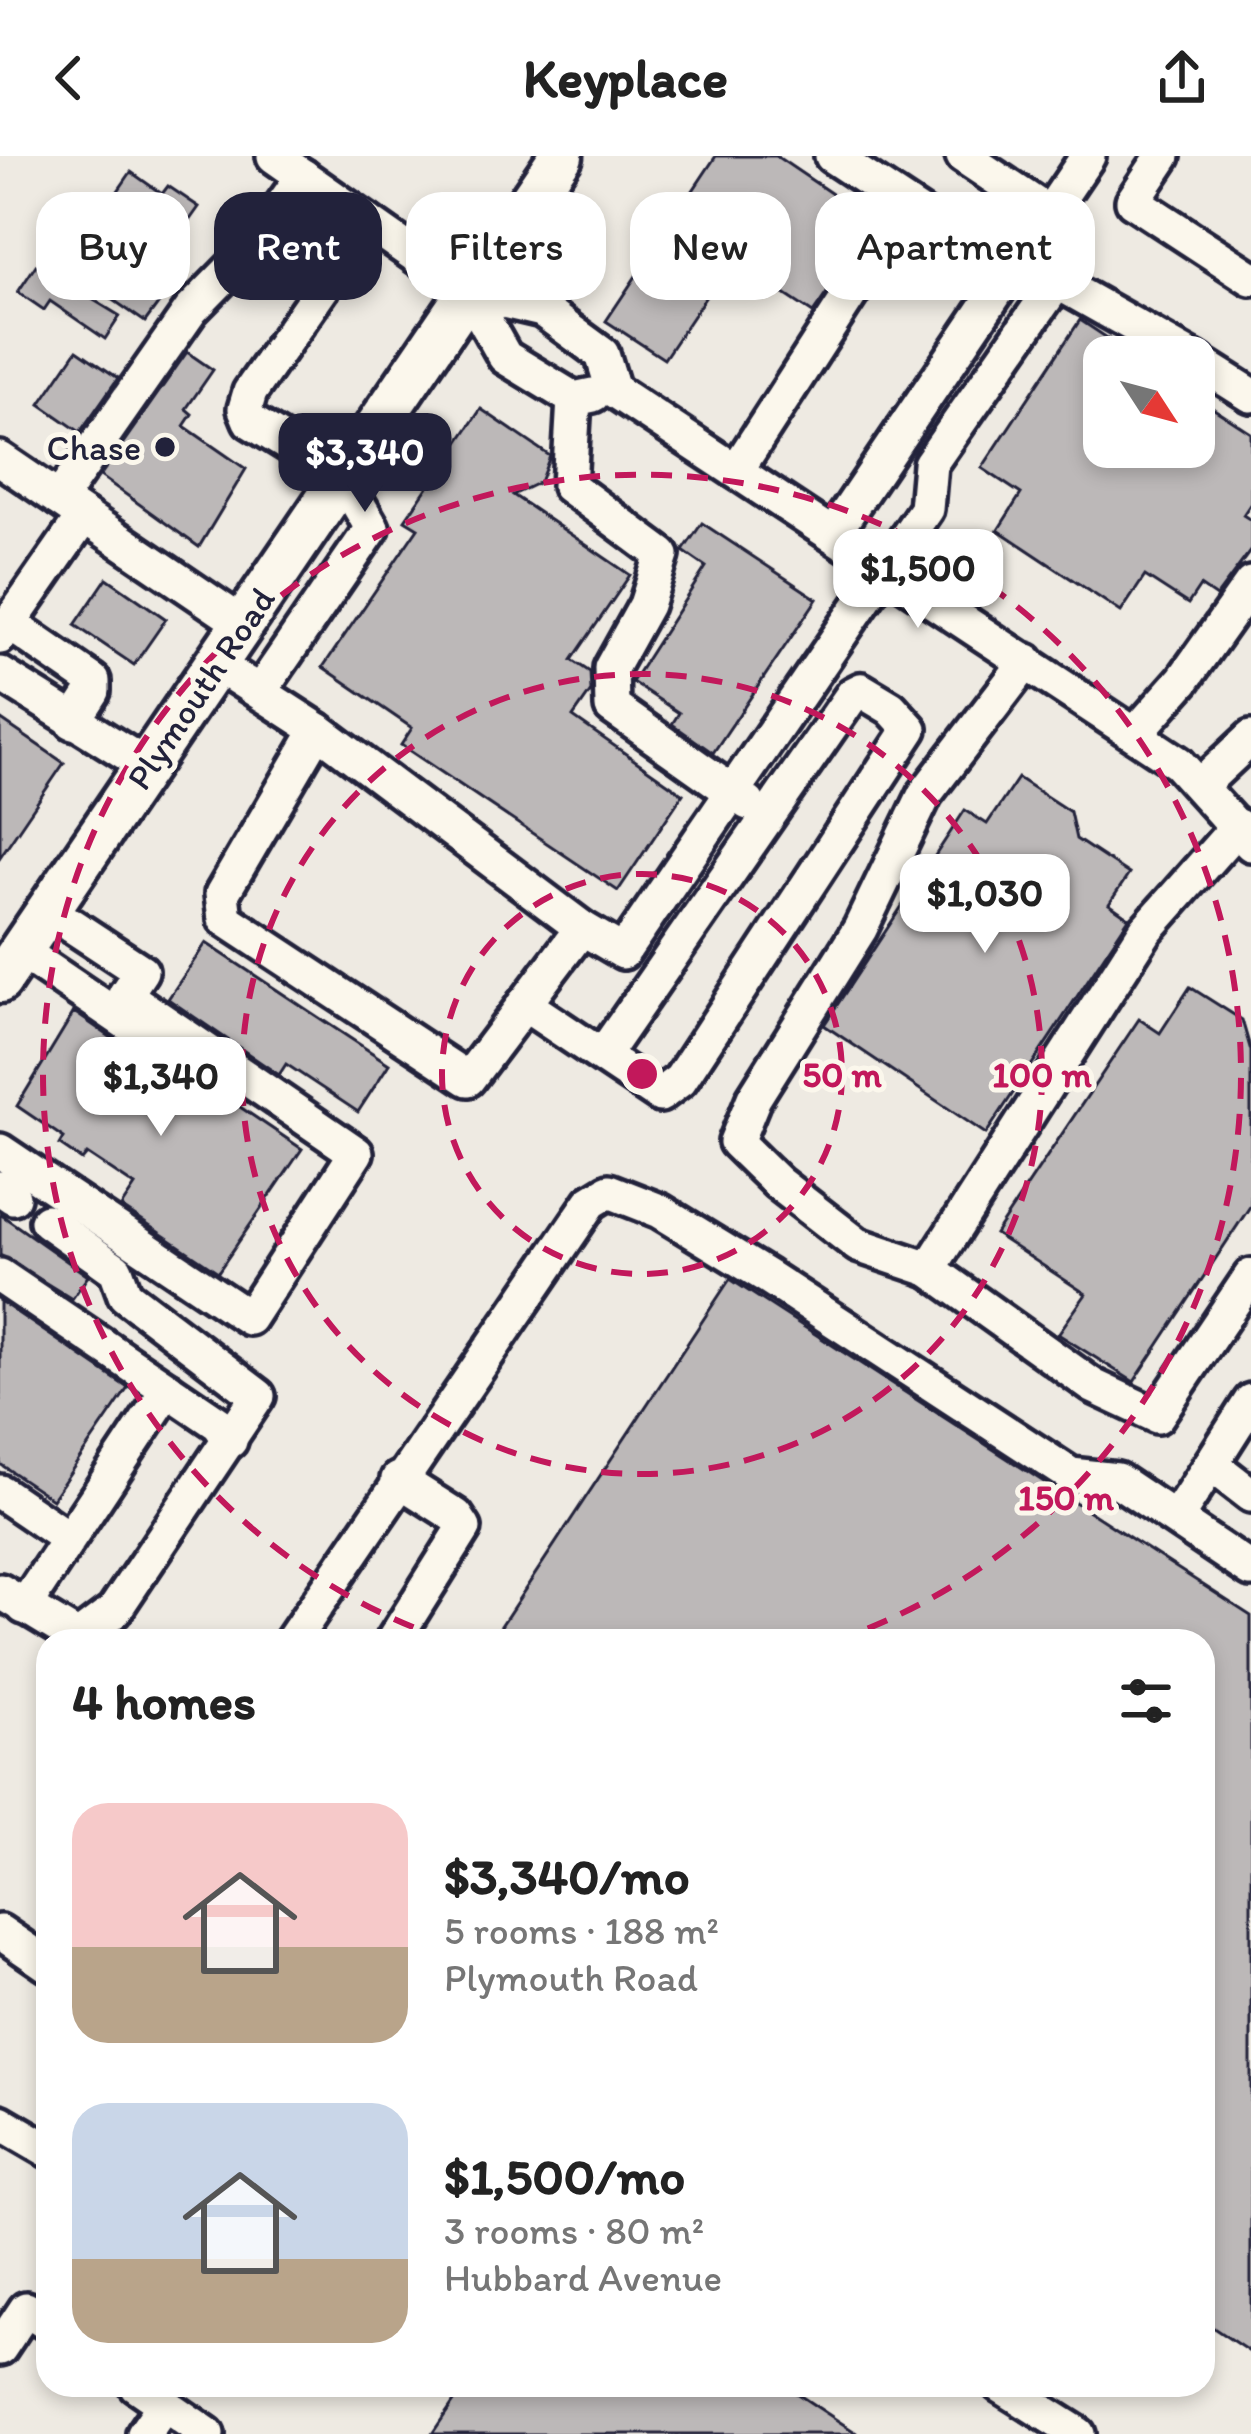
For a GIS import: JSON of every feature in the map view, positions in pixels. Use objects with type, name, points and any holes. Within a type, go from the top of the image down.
[{"type":"main road","name":"Plymouth Road","points":[[537,192],[561,156]]},
{"type":"main road","name":"Plymouth Road","points":[[9,961],[464,300]]},
{"type":"street","points":[[274,156],[326,192]]},
{"type":"street","points":[[832,156],[887,192]]},
{"type":"street","points":[[963,156],[1017,192]]},
{"type":"street","points":[[1064,192],[1088,156]]},
{"type":"street","points":[[1163,156],[1133,201],[1251,278]]},
{"type":"street","points":[[73,722],[94,691],[93,681],[5,630],[72,507],[191,310],[253,247],[303,176]]},
{"type":"street","points":[[216,664],[318,730],[582,928],[623,952],[926,509],[930,464],[1057,282],[1153,336]]},
{"type":"street","points":[[261,690],[373,527],[343,478],[250,421],[245,409],[250,392],[314,300]]},
{"type":"street","points":[[473,300],[505,357],[574,399],[613,390]]},
{"type":"street","points":[[499,300],[542,310],[602,354],[613,390],[1135,734],[1201,785],[1244,835],[1146,930],[929,1269]]},
{"type":"street","points":[[736,471],[847,300]]},
{"type":"street","points":[[833,534],[993,300]]},
{"type":"street","points":[[1215,372],[1251,395]]},
{"type":"street","points":[[574,399],[569,486],[662,555],[646,605],[611,668],[612,707],[768,816]]},
{"type":"street","points":[[0,459],[243,624]]},
{"type":"street","points":[[1135,734],[1183,680],[1251,584]]},
{"type":"street","points":[[1027,661],[925,794],[860,929],[754,1098],[736,1142],[778,1183],[858,1245],[929,1269],[1093,1386],[1156,1416],[1251,1276]]},
{"type":"street","points":[[0,674],[147,766]]},
{"type":"street","points":[[524,1004],[660,1095],[680,1080],[910,729],[891,708],[861,690],[853,694],[602,1056]]},
{"type":"street","points":[[318,730],[221,894],[225,919],[468,1079],[582,928]]},
{"type":"street","points":[[1201,785],[1251,738]]},
{"type":"street","points":[[0,1151],[249,1318],[356,1153],[125,995],[141,971],[48,910]]},
{"type":"street","points":[[9,961],[346,1172]]},
{"type":"street","points":[[300,1629],[591,1202],[609,1191],[660,1211],[732,1255],[1071,1475],[1117,1480],[1251,1570]]},
{"type":"street","points":[[46,1221],[116,1270],[125,1295],[257,1396],[114,1611],[90,1629]]},
{"type":"street","points":[[0,1276],[219,1424],[230,1442]]},
{"type":"street","points":[[63,1629],[12,1599],[66,1538],[168,1389]]},
{"type":"street","points":[[1177,1518],[1251,1401]]},
{"type":"street","points":[[1211,1464],[1251,1495]]},
{"type":"street","points":[[398,1479],[456,1516],[464,1528],[401,1629]]},
{"type":"street","points":[[0,1492],[66,1538]]},
{"type":"street","points":[[0,1932],[36,1957]]},
{"type":"street","points":[[0,2122],[36,2143]]},
{"type":"street","points":[[0,2348],[26,2309],[36,2316]]},
{"type":"street","points":[[154,2397],[207,2434]]},
{"type":"street","points":[[144,2434],[164,2404]]},
{"type":"street","points":[[1026,2420],[1078,2434]]},
{"type":"building","points":[[716,156],[776,156],[829,192],[815,192],[815,300],[822,300],[813,313],[791,299],[791,192],[692,192]]},
{"type":"building","points":[[131,172],[159,192],[117,192]]},
{"type":"building","points":[[36,265],[36,300],[94,300],[120,316],[105,339],[50,301],[44,310],[18,292]]},
{"type":"building","points":[[630,285],[630,300],[704,300],[664,359],[606,321]]},
{"type":"building","points":[[113,300],[161,300],[145,322]]},
{"type":"building","points":[[1080,320],[1104,336],[1083,336],[1083,468],[1215,468],[1215,410],[1251,433],[1251,503],[1243,515],[1251,520],[1251,550],[1216,597],[1200,586],[1188,604],[1145,576],[1121,612],[998,530],[1021,494],[982,468]]},
{"type":"building","points":[[77,350],[118,378],[80,432],[40,404]]},
{"type":"building","name":"Chase","points":[[187,352],[213,370],[186,409],[192,414],[184,426],[246,469],[199,547],[100,476]]},
{"type":"building","points":[[481,409],[550,456],[540,482],[513,495],[630,575],[572,660],[590,672],[591,691],[573,717],[683,794],[618,891],[401,745],[412,728],[323,667],[418,528],[405,520]]},
{"type":"building","points":[[702,523],[817,599],[713,753],[672,724],[679,713],[632,682],[706,567],[683,551]]},
{"type":"building","points":[[107,578],[166,619],[134,665],[75,625]]},
{"type":"building","points":[[0,719],[64,763],[0,857]]},
{"type":"building","points":[[1018,778],[1070,812],[1076,839],[1129,874],[1109,904],[1129,918],[986,1134],[824,1025],[965,810],[987,824]]},
{"type":"building","points":[[206,943],[389,1064],[358,1112],[286,1064],[279,1075],[168,999]]},
{"type":"building","points":[[1190,987],[1242,1020],[1251,1051],[1251,1205],[1134,1382],[1058,1334],[1086,1294],[995,1234],[1139,1019],[1160,1033]]},
{"type":"building","points":[[74,1012],[135,1054],[159,1052],[302,1149],[218,1272],[121,1207],[135,1186],[87,1154],[82,1160],[60,1145],[64,1138],[17,1106]]},
{"type":"building","points":[[0,1214],[88,1276],[72,1299],[0,1255]]},
{"type":"building","points":[[730,1279],[1251,1616],[1251,2353],[1215,2329],[1215,1629],[499,1629]]},
{"type":"building","points":[[0,1301],[128,1388],[52,1499],[0,1464]]},
{"type":"building","points":[[457,2397],[802,2397],[858,2434],[432,2434]]},
{"type":"place","name":"Chase","points":[[165,447]]}]
